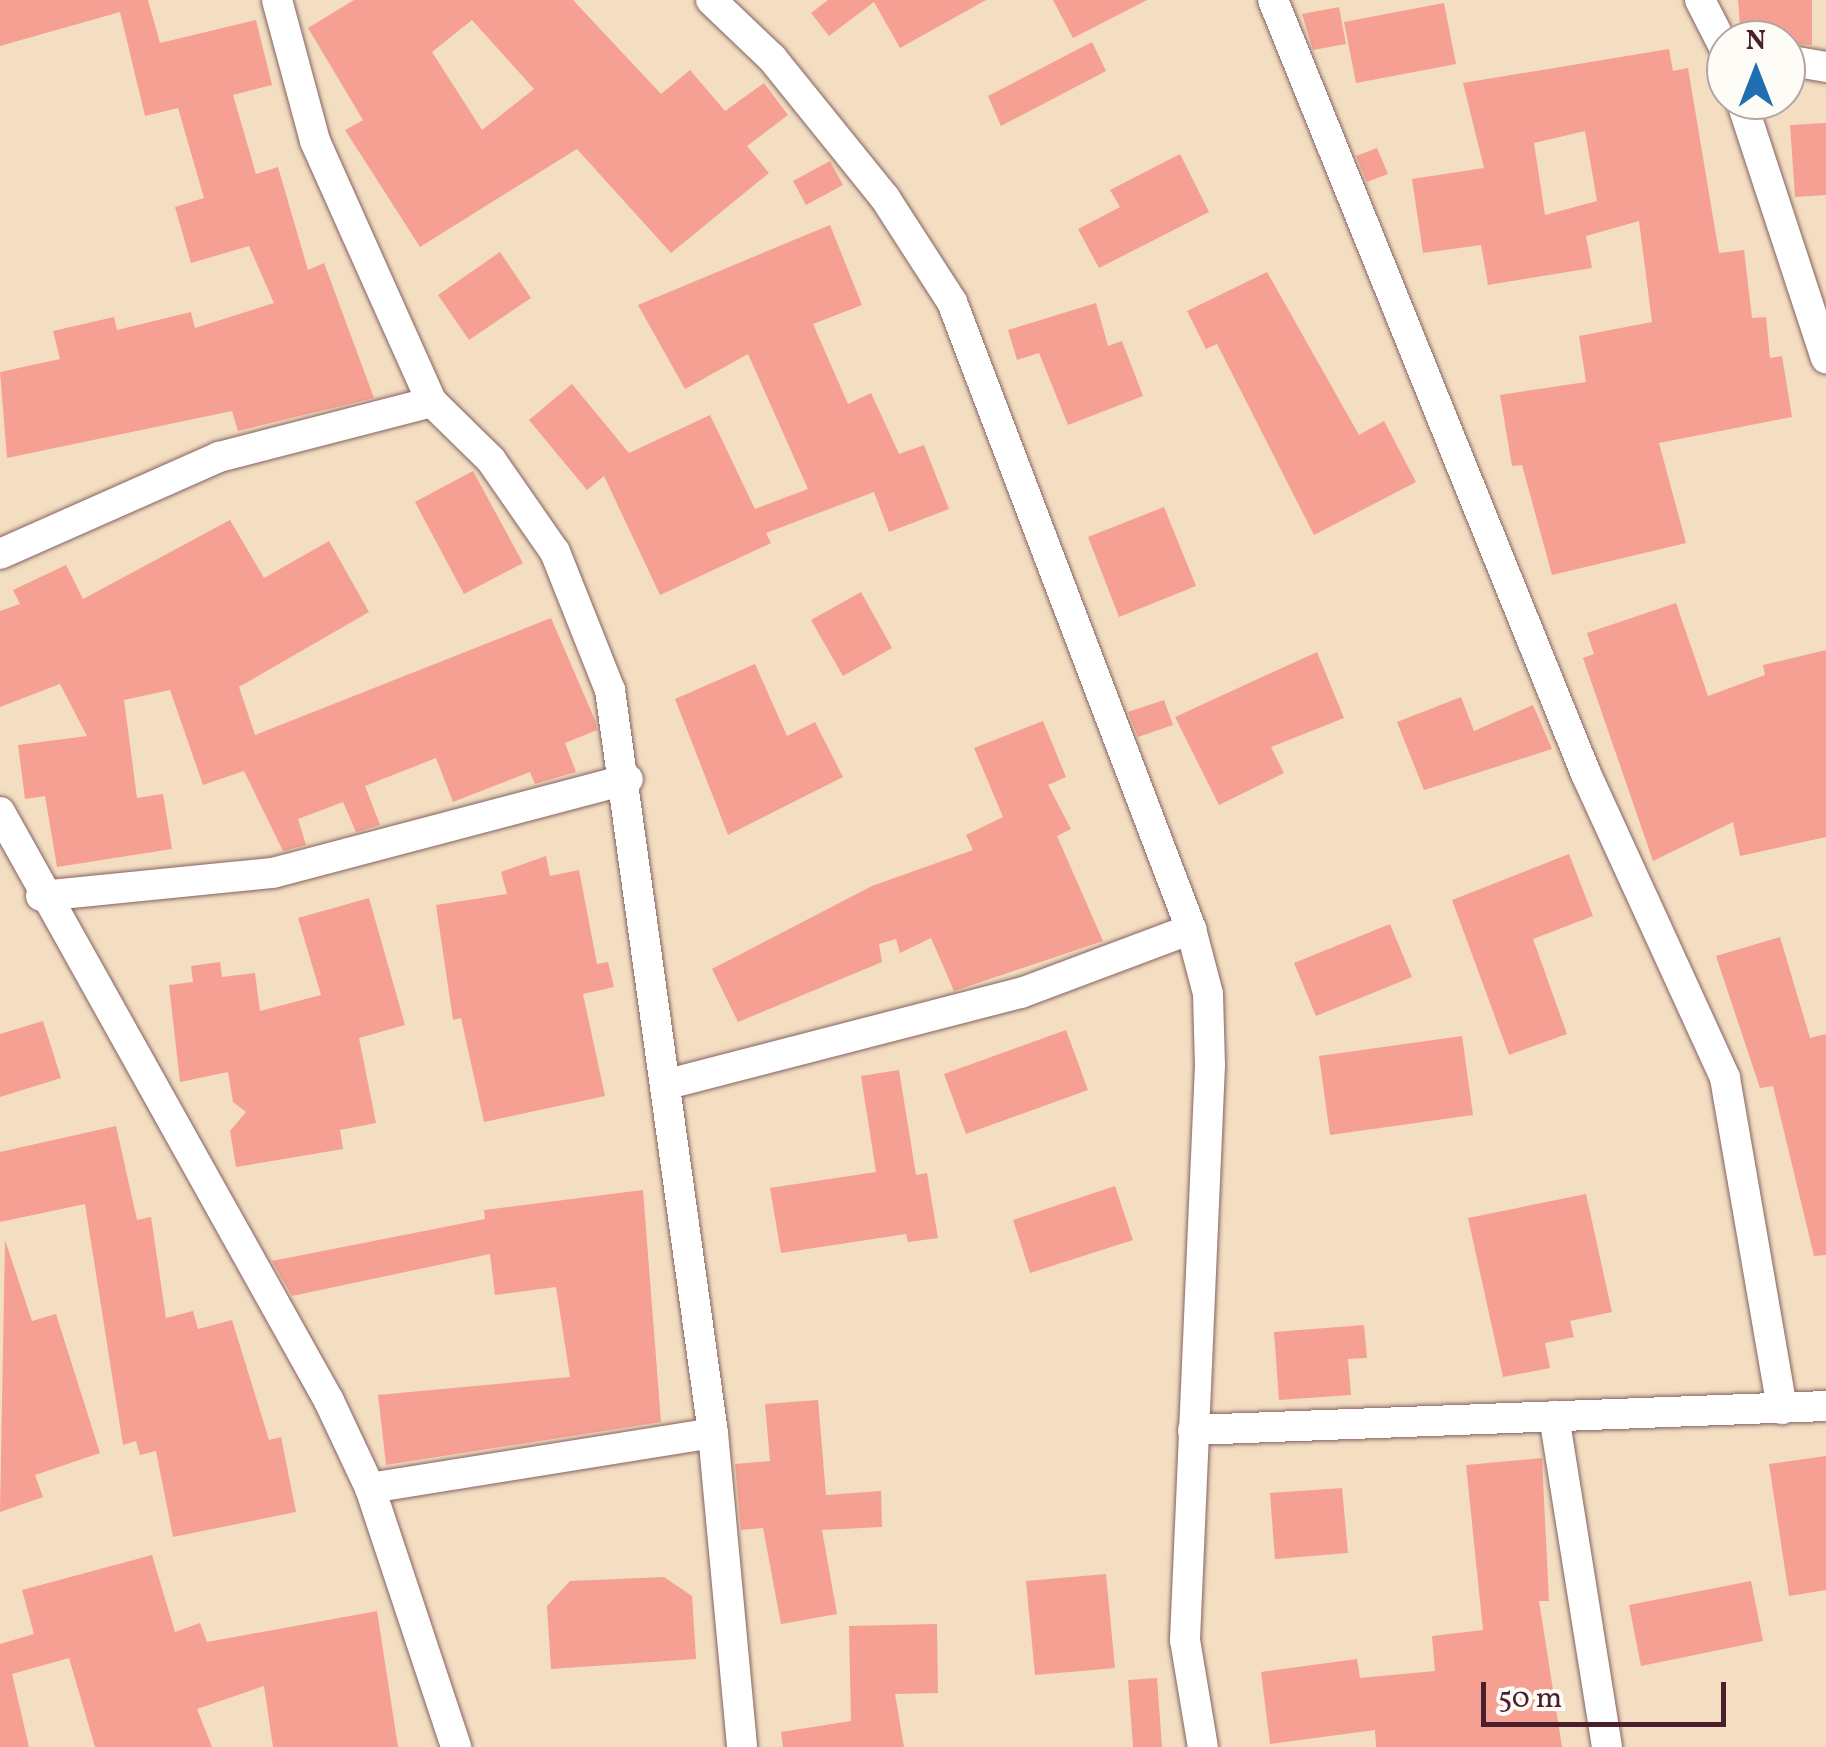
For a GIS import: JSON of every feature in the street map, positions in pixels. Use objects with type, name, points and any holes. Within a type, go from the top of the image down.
[{"type":"street","points":[[277,0],[315,141],[432,402],[491,460],[555,552],[610,690],[628,778],[639,918],[668,1084],[713,1432],[742,1747]]},
{"type":"street","points":[[711,0],[772,58],[885,198],[952,302],[1192,929],[1208,994],[1210,1065],[1185,1640],[1203,1747]]},
{"type":"street","points":[[1273,0],[1586,774],[1724,1078],[1762,1253],[1782,1409]]},
{"type":"street","points":[[1748,120],[1826,358]]},
{"type":"street","points":[[0,554],[219,457],[432,402]]},
{"type":"street","points":[[41,896],[273,873],[628,778]]},
{"type":"street","points":[[0,812],[41,896],[370,1488],[456,1747]]},
{"type":"street","points":[[668,1084],[1021,992],[1192,929]]},
{"type":"street","points":[[1193,1430],[1826,1406]]},
{"type":"street","points":[[1554,1416],[1607,1747]]},
{"type":"street","points":[[370,1488],[713,1432]]},
{"type":"building","points":[[0,0],[148,0],[160,43],[256,20],[272,85],[233,95],[256,174],[278,167],[308,270],[324,263],[374,398],[238,431],[232,411],[7,458],[0,372],[60,359],[53,331],[114,317],[117,330],[191,312],[195,328],[274,303],[249,246],[191,263],[175,207],[204,198],[178,108],[145,116],[120,12],[0,46]]},
{"type":"building","points":[[354,0],[573,0],[661,94],[690,70],[725,111],[764,83],[788,115],[747,146],[769,173],[671,253],[577,149],[420,247],[345,130],[363,120],[308,28]],"holes":[[[472,20],[534,89],[482,130],[432,52]]]},
{"type":"building","points":[[828,0],[986,0],[900,48],[874,2],[829,36],[811,13]]},
{"type":"building","points":[[1053,0],[1147,0],[1073,38]]},
{"type":"building","points":[[1738,0],[1812,0],[1812,45],[1806,45],[1806,20],[1740,20]]},
{"type":"building","points":[[1444,3],[1456,64],[1356,83],[1344,22]]},
{"type":"building","points":[[1339,7],[1346,44],[1313,50],[1302,14]]},
{"type":"building","points":[[1092,42],[1106,71],[1001,126],[988,96]]},
{"type":"building","points":[[1669,49],[1673,71],[1688,68],[1719,253],[1744,250],[1752,318],[1766,317],[1770,358],[1782,356],[1792,417],[1659,443],[1686,543],[1552,575],[1522,465],[1512,466],[1500,395],[1586,382],[1579,336],[1652,322],[1639,221],[1586,236],[1592,268],[1488,285],[1481,245],[1423,253],[1412,179],[1484,168],[1463,83]],"holes":[[[1585,131],[1597,201],[1545,215],[1534,143]]]},
{"type":"building","points":[[1826,123],[1826,195],[1795,197],[1790,125]]},
{"type":"building","points":[[1377,148],[1388,174],[1367,182],[1356,156]]},
{"type":"building","points":[[1180,154],[1209,212],[1099,268],[1078,229],[1120,207],[1110,190]]},
{"type":"building","points":[[830,161],[843,185],[806,205],[793,181]]},
{"type":"building","points":[[830,225],[862,305],[813,324],[848,404],[871,393],[899,454],[924,445],[949,509],[889,532],[874,492],[766,533],[771,543],[660,595],[604,476],[587,490],[529,420],[572,384],[629,453],[710,415],[755,509],[808,489],[748,354],[685,389],[638,305]]},
{"type":"building","points":[[500,252],[531,298],[469,340],[438,295]]},
{"type":"building","points":[[1267,272],[1359,435],[1384,421],[1416,482],[1314,535],[1217,344],[1206,349],[1187,311]]},
{"type":"building","points":[[1096,303],[1108,346],[1122,341],[1143,396],[1068,425],[1039,353],[1017,360],[1008,330]]},
{"type":"building","points":[[473,471],[523,563],[464,594],[415,502]]},
{"type":"building","points":[[1164,507],[1196,586],[1119,617],[1088,537]]},
{"type":"building","points":[[230,520],[264,578],[329,541],[369,612],[239,687],[255,735],[551,618],[597,730],[565,743],[576,772],[535,784],[530,772],[453,802],[436,758],[365,786],[380,825],[356,832],[343,802],[298,819],[306,845],[283,851],[244,771],[203,785],[170,690],[124,700],[137,798],[163,794],[172,849],[57,867],[45,796],[25,799],[18,745],[87,736],[60,684],[0,707],[0,611],[20,604],[13,590],[66,565],[83,599]]},
{"type":"building","points":[[861,592],[892,648],[843,676],[811,620]]},
{"type":"building","points":[[1676,603],[1708,696],[1765,675],[1763,665],[1826,650],[1826,837],[1740,856],[1733,822],[1653,861],[1583,658],[1594,654],[1587,633]]},
{"type":"building","points":[[1317,652],[1344,718],[1271,747],[1284,773],[1219,805],[1175,717]]},
{"type":"building","points":[[755,664],[787,736],[815,722],[843,777],[728,835],[675,699]]},
{"type":"building","points":[[1461,697],[1474,731],[1533,705],[1552,749],[1424,790],[1397,722]]},
{"type":"building","points":[[1164,700],[1173,725],[1138,737],[1128,712]]},
{"type":"building","points":[[1043,721],[1066,777],[1048,785],[1071,829],[1057,836],[1103,941],[954,991],[931,938],[900,953],[896,939],[879,944],[882,962],[738,1022],[712,969],[872,886],[973,850],[966,835],[1003,817],[974,748]]},
{"type":"building","points":[[1569,854],[1593,916],[1533,939],[1567,1034],[1509,1055],[1452,900]]},
{"type":"building","points":[[546,856],[550,876],[579,870],[597,964],[608,962],[614,987],[583,994],[605,1096],[484,1122],[461,1018],[453,1020],[436,905],[507,894],[501,872]]},
{"type":"building","points":[[369,898],[405,1025],[359,1038],[376,1123],[340,1130],[343,1149],[236,1167],[230,1131],[246,1112],[233,1102],[228,1072],[180,1082],[169,985],[193,982],[191,966],[220,962],[222,977],[255,973],[260,1011],[321,995],[298,918]]},
{"type":"building","points":[[1390,924],[1412,977],[1316,1016],[1294,963]]},
{"type":"building","points":[[1780,937],[1810,1038],[1826,1034],[1826,1255],[1814,1256],[1773,1086],[1760,1088],[1716,956]]},
{"type":"building","points":[[43,1021],[61,1078],[0,1097],[0,1034]]},
{"type":"building","points":[[1066,1030],[1088,1090],[966,1134],[944,1074]]},
{"type":"building","points":[[1462,1036],[1473,1115],[1330,1135],[1319,1056]]},
{"type":"building","points":[[899,1070],[916,1175],[927,1173],[938,1238],[908,1242],[906,1234],[781,1253],[770,1188],[876,1172],[861,1076]]},
{"type":"building","points":[[116,1126],[137,1220],[151,1217],[166,1318],[193,1311],[198,1329],[232,1320],[269,1440],[281,1437],[296,1512],[173,1537],[156,1451],[140,1455],[136,1441],[123,1445],[85,1204],[0,1222],[0,1152]]},
{"type":"building","points":[[1115,1186],[1133,1240],[1030,1273],[1013,1220]]},
{"type":"building","points":[[643,1190],[661,1422],[386,1465],[378,1395],[570,1377],[556,1287],[495,1295],[490,1254],[292,1296],[272,1261],[485,1219],[484,1210]]},
{"type":"building","points":[[1586,1194],[1612,1312],[1570,1321],[1574,1337],[1545,1343],[1550,1368],[1503,1377],[1468,1218]]},
{"type":"building","points":[[5,1240],[32,1321],[56,1314],[100,1453],[35,1475],[43,1497],[0,1512]]},
{"type":"building","points":[[1364,1325],[1367,1358],[1348,1359],[1351,1395],[1279,1400],[1274,1332]]},
{"type":"building","points":[[818,1400],[826,1495],[881,1491],[882,1527],[822,1530],[837,1614],[781,1624],[763,1528],[741,1530],[735,1464],[770,1461],[765,1404]]},
{"type":"building","points":[[1826,1456],[1826,1590],[1789,1596],[1769,1464]]},
{"type":"building","points":[[1542,1458],[1549,1601],[1539,1601],[1562,1747],[1376,1747],[1375,1730],[1270,1744],[1261,1672],[1357,1659],[1360,1678],[1435,1671],[1432,1636],[1483,1630],[1466,1465]]},
{"type":"building","points":[[1342,1488],[1348,1553],[1275,1559],[1270,1493]]},
{"type":"building","points":[[152,1555],[175,1632],[200,1623],[207,1642],[377,1611],[398,1747],[273,1747],[264,1686],[197,1709],[212,1747],[95,1747],[69,1658],[12,1674],[29,1747],[0,1747],[0,1644],[34,1634],[22,1590]]},
{"type":"building","points":[[1106,1574],[1115,1668],[1035,1675],[1026,1581]]},
{"type":"building","points":[[664,1577],[692,1596],[696,1659],[551,1669],[547,1606],[570,1581]]},
{"type":"building","points":[[1751,1581],[1763,1641],[1641,1666],[1629,1605]]},
{"type":"building","points":[[937,1624],[938,1693],[895,1694],[904,1747],[783,1747],[781,1732],[851,1721],[849,1626]]},
{"type":"building","points":[[1157,1678],[1162,1747],[1133,1747],[1128,1680]]}]
